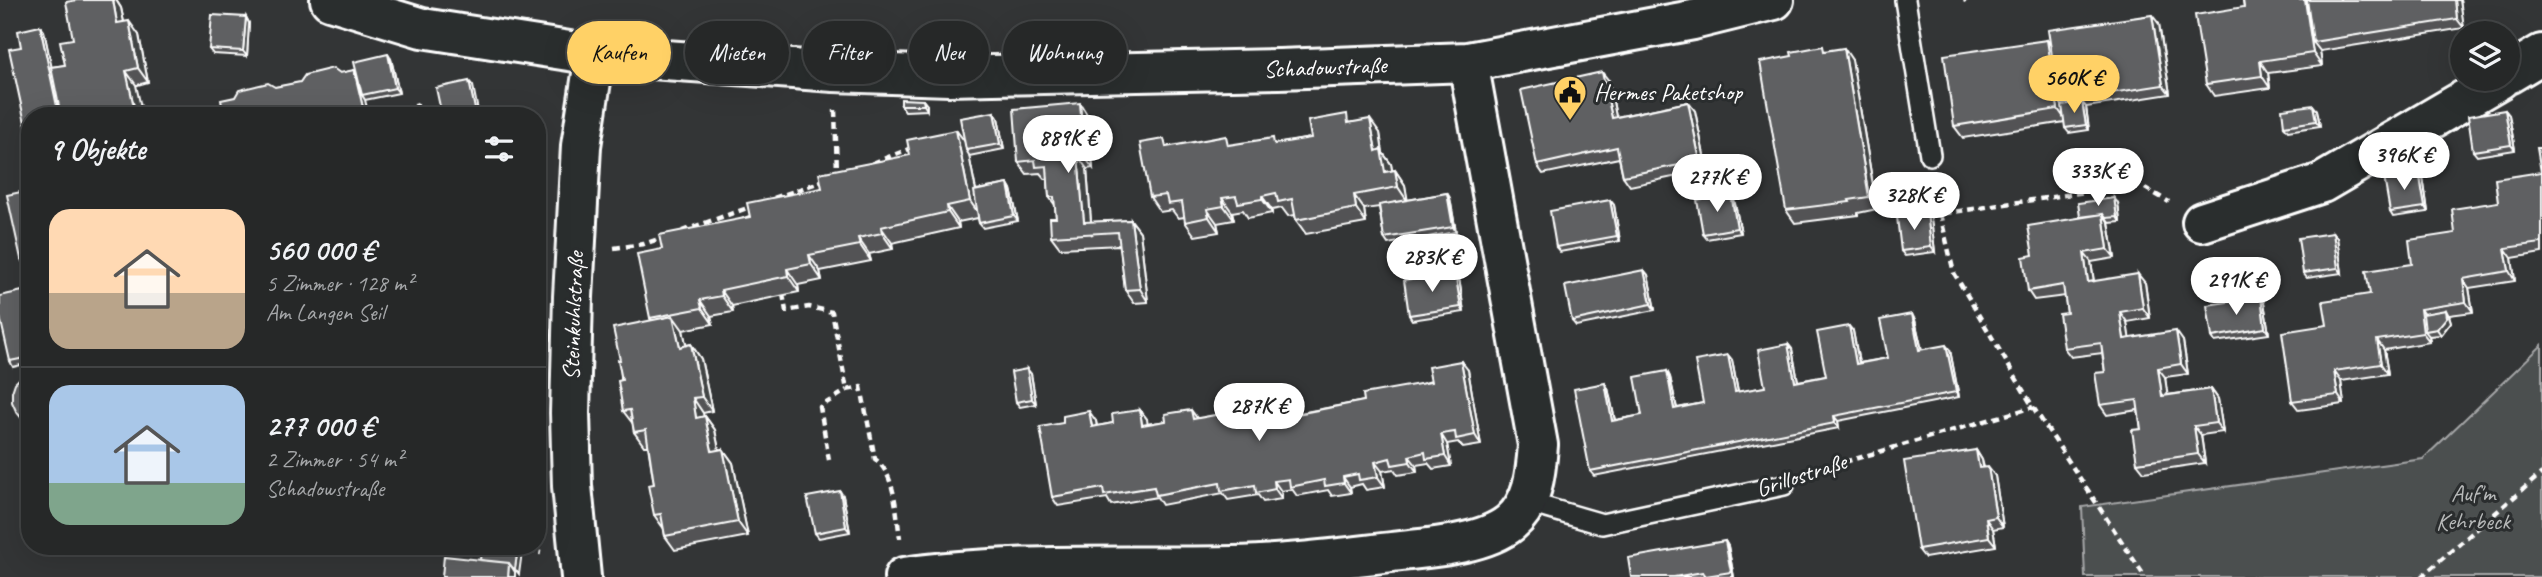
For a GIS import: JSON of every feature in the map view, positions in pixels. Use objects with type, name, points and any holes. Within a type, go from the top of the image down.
[{"type":"street","name":"Schadowstraße","points":[[331,0],[422,28],[567,51]]},
{"type":"street","name":"Schadowstraße","points":[[671,60],[834,72],[949,76],[1293,69],[1468,62],[1693,20],[1774,0]]},
{"type":"street","points":[[2520,67],[2542,54]]},
{"type":"street","points":[[904,577],[1045,566],[1235,566],[1307,562],[1409,550],[1491,535],[1511,522],[1527,502],[1535,477],[1538,445],[1468,62]]},
{"type":"street","name":"Steinkuhlstraße","points":[[581,577],[570,438],[581,146],[591,84]]},
{"type":"street","points":[[2202,222],[2322,183],[2479,91]]},
{"type":"lane","points":[[1905,0],[1930,155]]},
{"type":"lane","name":"Grillostraße","points":[[1527,502],[1602,524],[1784,485]]},
{"type":"path","points":[[415,107],[418,103]]},
{"type":"path","points":[[836,140],[837,176]]},
{"type":"path","points":[[861,167],[921,145]]},
{"type":"path","points":[[1930,155],[1954,273],[2033,407],[2145,577]]},
{"type":"path","points":[[773,199],[849,172]]},
{"type":"path","points":[[1940,214],[2137,184],[2202,222]]},
{"type":"path","points":[[575,253],[644,244],[760,203]]},
{"type":"path","points":[[783,294],[786,312],[809,307],[831,312],[847,390]]},
{"type":"path","points":[[829,460],[820,407],[847,390],[861,387],[875,459],[884,466],[895,511]]},
{"type":"path","name":"Grillostraße","points":[[1784,485],[1811,471],[2033,407]]},
{"type":"path","points":[[2421,577],[2542,473]]},
{"type":"green space","name":"Auf'm Kehrbeck","points":[[2542,345],[2542,577],[2085,577],[2082,507],[2423,459]]},
{"type":"building","points":[[113,0],[117,23],[129,21],[138,68],[126,71],[134,107],[59,107],[51,67],[65,65],[60,41],[73,39],[66,2]]},
{"type":"building","points":[[2243,0],[2305,0],[2313,53],[2260,61],[2262,76],[2206,84],[2195,15],[2244,7]]},
{"type":"building","points":[[2307,0],[2455,0],[2457,19],[2313,42]]},
{"type":"building","points":[[212,15],[246,17],[243,51],[209,49]]},
{"type":"building","points":[[2152,15],[2163,85],[2059,101],[2048,30]]},
{"type":"building","points":[[40,26],[57,107],[22,107],[9,49],[21,47],[18,31]]},
{"type":"building","points":[[2047,40],[2058,109],[1954,126],[1944,55]]},
{"type":"building","points":[[1823,46],[1824,51],[1844,48],[1869,197],[1786,210],[1760,62]]},
{"type":"building","points":[[388,54],[395,88],[362,95],[354,62]]},
{"type":"building","points":[[333,68],[340,73],[354,70],[363,107],[222,107],[221,100],[235,97],[239,90],[268,83],[275,87],[300,82],[305,75]]},
{"type":"building","points":[[1602,72],[1612,118],[1688,102],[1700,161],[1623,176],[1617,147],[1537,165],[1521,90]]},
{"type":"building","points":[[469,81],[475,107],[440,107],[436,88]]},
{"type":"building","points":[[901,99],[923,100],[924,105],[901,105]]},
{"type":"building","points":[[2082,102],[2086,125],[2065,128],[2062,105]]},
{"type":"building","points":[[1080,103],[1084,156],[1078,156],[1084,222],[1131,220],[1140,289],[1125,290],[1118,232],[1051,236],[1050,218],[1056,218],[1054,197],[1049,197],[1047,166],[1036,167],[1035,160],[1018,162],[1014,109]]},
{"type":"building","points":[[2313,105],[2316,121],[2284,126],[2282,109]]},
{"type":"building","points":[[2505,110],[2511,145],[2473,151],[2468,116]]},
{"type":"building","points":[[994,112],[1000,144],[966,150],[960,118]]},
{"type":"building","points":[[1347,114],[1348,123],[1370,119],[1376,151],[1381,149],[1385,172],[1395,170],[1398,187],[1354,195],[1356,208],[1296,220],[1292,199],[1278,202],[1276,193],[1262,196],[1262,199],[1238,203],[1236,196],[1222,198],[1224,206],[1207,209],[1209,217],[1185,222],[1182,202],[1168,204],[1166,195],[1150,197],[1140,143],[1164,139],[1166,147],[1226,136],[1228,145],[1273,138],[1274,144],[1311,138],[1308,121]]},
{"type":"building","points":[[956,130],[970,201],[947,206],[948,212],[881,227],[882,233],[858,238],[860,245],[809,255],[811,264],[787,269],[788,276],[721,290],[722,296],[700,300],[702,308],[650,318],[637,254],[662,249],[659,235],[750,217],[747,203],[822,188],[819,173],[910,155],[907,140]]},
{"type":"building","points":[[2537,148],[2542,148],[2542,243],[2505,248],[2509,271],[2463,279],[2466,302],[2420,309],[2423,333],[2377,340],[2381,364],[2334,371],[2338,395],[2292,401],[2282,332],[2327,325],[2323,301],[2370,294],[2366,271],[2412,264],[2409,240],[2455,233],[2452,209],[2498,202],[2495,179],[2541,172]]},
{"type":"building","points":[[2419,172],[2425,207],[2390,212],[2384,177]]},
{"type":"building","points":[[1008,184],[1014,216],[979,223],[974,191]]},
{"type":"building","points":[[21,192],[21,259],[7,195]]},
{"type":"building","points":[[1447,193],[1453,227],[1384,238],[1379,205]]},
{"type":"building","points":[[1731,194],[1737,228],[1703,234],[1697,200]]},
{"type":"building","points":[[2114,198],[2117,217],[2106,218],[2103,214],[2080,217],[2078,203]]},
{"type":"building","points":[[1610,200],[1617,236],[1556,247],[1550,211]]},
{"type":"building","points":[[1927,213],[1931,247],[1901,251],[1897,217]]},
{"type":"building","points":[[2103,214],[2108,249],[2084,253],[2088,282],[2138,274],[2143,308],[2120,312],[2124,339],[2176,331],[2181,364],[2158,368],[2162,396],[2211,389],[2216,423],[2194,426],[2198,454],[2137,463],[2132,430],[2141,429],[2137,400],[2100,405],[2095,373],[2105,372],[2101,343],[2064,348],[2059,314],[2067,313],[2063,285],[2028,291],[2023,257],[2033,255],[2028,226]]},
{"type":"building","points":[[2333,233],[2338,268],[2303,273],[2298,238]]},
{"type":"building","points":[[1644,270],[1651,304],[1572,321],[1565,286]]},
{"type":"building","points":[[1455,273],[1461,307],[1409,315],[1404,280]]},
{"type":"building","points":[[21,291],[21,359],[10,361],[0,317],[0,296]]},
{"type":"building","points":[[2261,297],[2265,328],[2212,337],[2207,305]]},
{"type":"building","points":[[2446,310],[2447,317],[2437,329],[2425,331],[2423,314]]},
{"type":"building","points":[[1912,314],[1919,350],[1946,345],[1956,392],[1834,416],[1835,423],[1590,471],[1574,389],[1605,383],[1612,421],[1642,415],[1635,377],[1667,371],[1674,409],[1703,403],[1695,361],[1728,355],[1735,392],[1765,387],[1758,350],[1788,344],[1795,382],[1826,376],[1817,332],[1849,326],[1856,364],[1888,358],[1880,320]]},
{"type":"building","points":[[673,316],[680,347],[691,344],[702,397],[693,398],[696,418],[705,416],[712,451],[723,449],[738,522],[665,536],[661,514],[654,515],[648,485],[654,484],[646,430],[634,432],[630,410],[623,411],[618,381],[622,380],[620,360],[613,328]]},
{"type":"building","points":[[1461,361],[1475,435],[1456,439],[1455,432],[1441,434],[1445,456],[1426,459],[1425,452],[1409,456],[1410,462],[1392,465],[1390,458],[1375,462],[1378,477],[1359,480],[1358,474],[1343,477],[1344,483],[1325,486],[1324,480],[1290,487],[1289,479],[1274,481],[1275,489],[1256,493],[1255,485],[1221,491],[1220,483],[1156,495],[1154,487],[1104,495],[1103,488],[1052,497],[1040,427],[1063,423],[1063,416],[1089,411],[1092,427],[1113,423],[1112,414],[1140,410],[1142,425],[1166,421],[1165,414],[1191,410],[1193,419],[1226,413],[1228,419],[1295,407],[1297,414],[1364,401],[1363,394],[1431,382],[1428,367]]},
{"type":"building","points":[[1027,369],[1032,399],[1016,402],[1011,372]]},
{"type":"building","points":[[21,377],[21,416],[12,402],[15,383]]},
{"type":"building","points":[[1976,450],[1979,468],[1988,467],[1996,517],[1986,519],[1989,537],[1918,549],[1904,461]]},
{"type":"building","points":[[840,491],[846,527],[815,533],[807,497]]},
{"type":"building","points":[[1725,541],[1731,572],[1706,576],[1703,572],[1674,577],[1631,577],[1628,558]]},
{"type":"building","points":[[481,555],[517,555],[515,569],[509,563],[480,560]]},
{"type":"building","points":[[444,556],[509,563],[508,577],[442,577]]},
{"type":"building","points":[[1703,572],[1704,577],[1674,577]]},
{"type":"place","name":"Hermes Paketshop","points":[[1570,122]]}]
